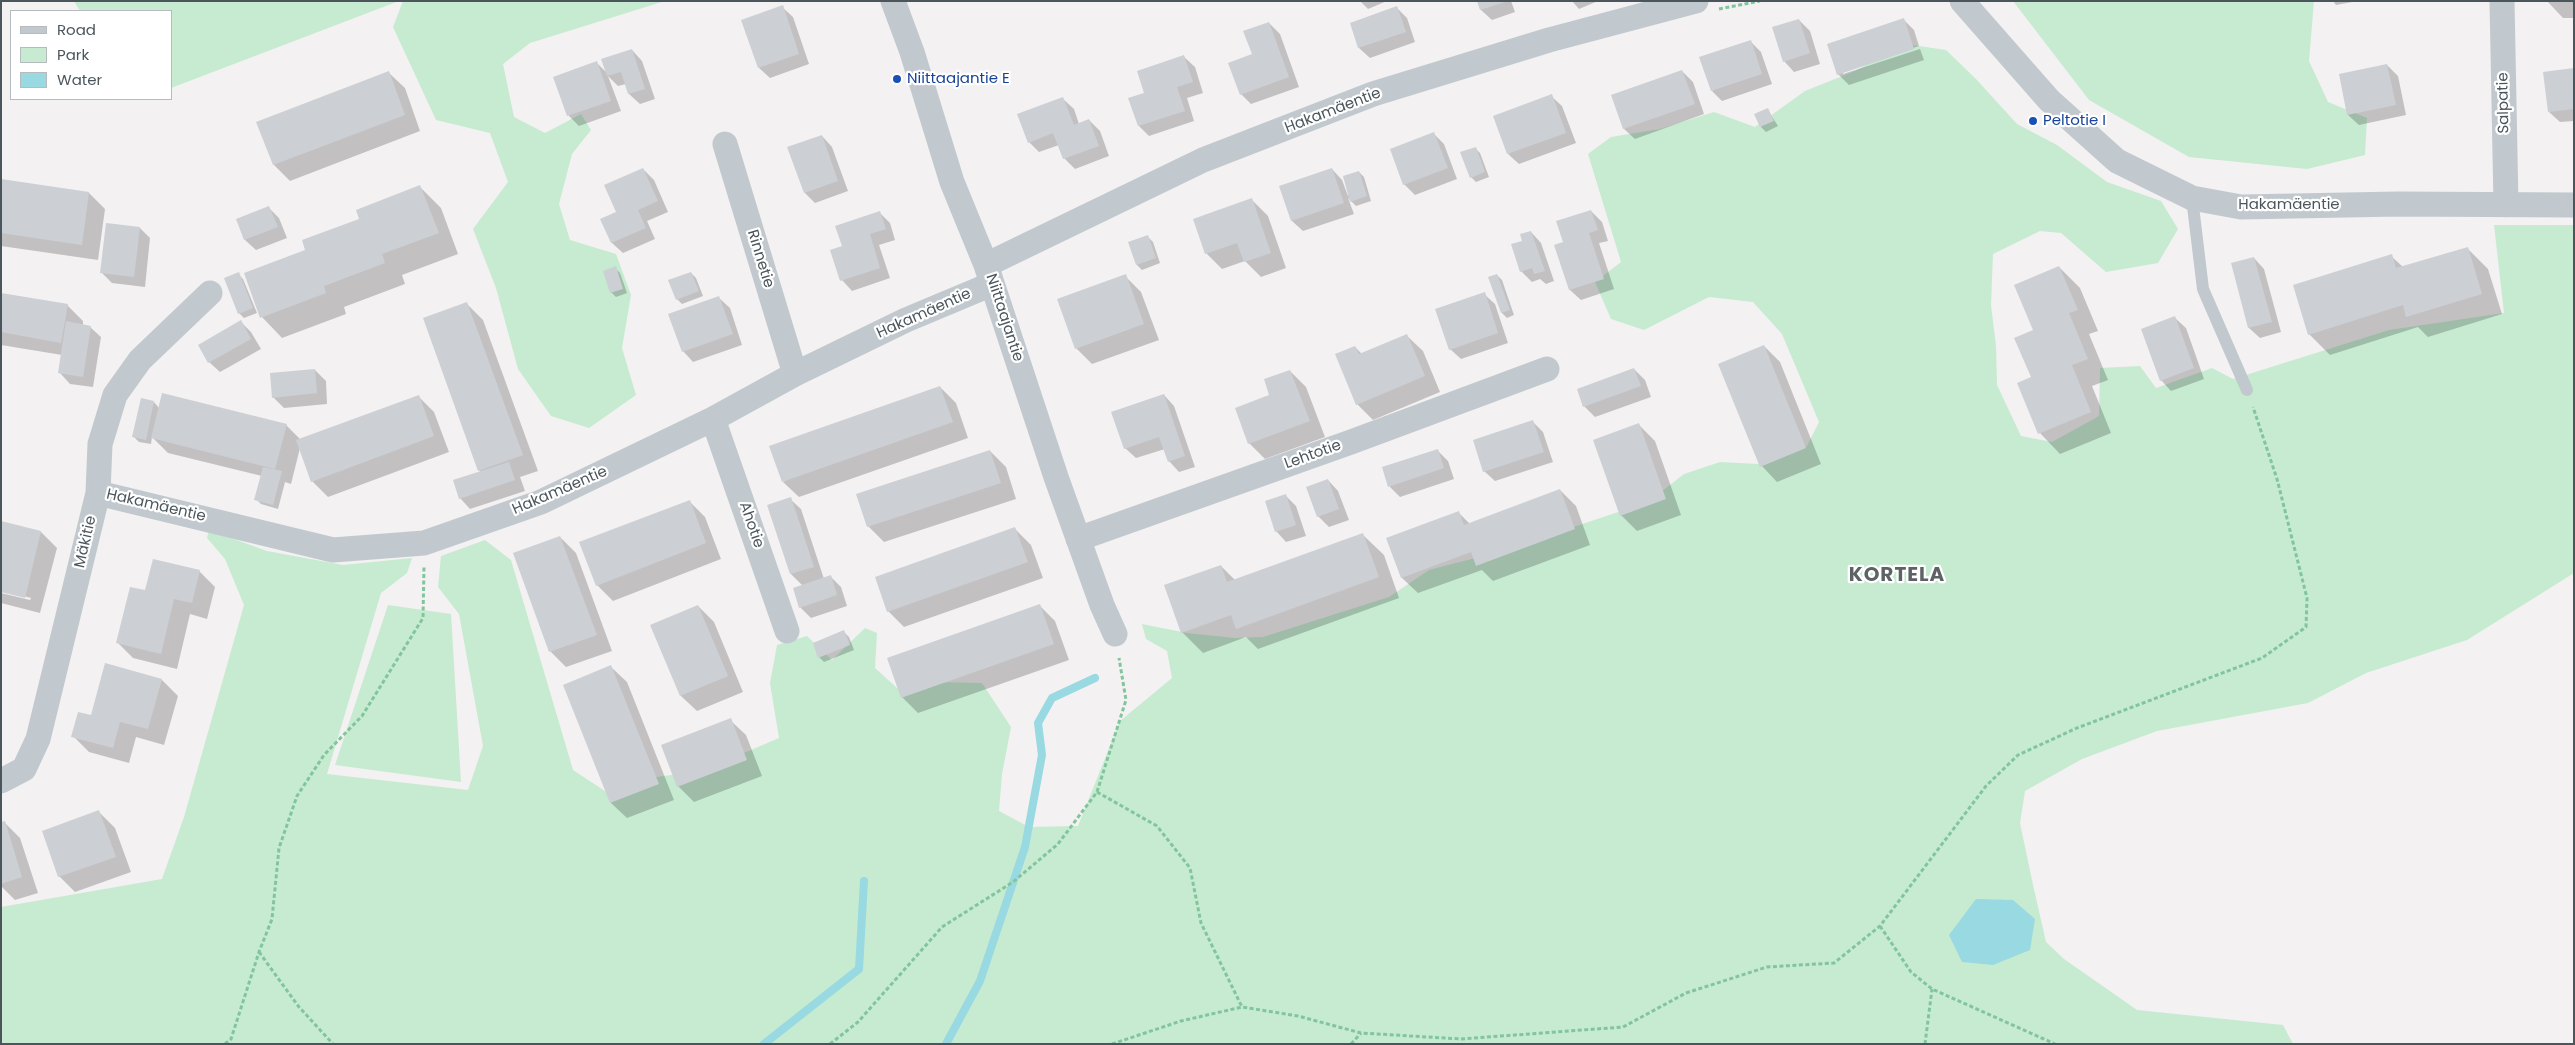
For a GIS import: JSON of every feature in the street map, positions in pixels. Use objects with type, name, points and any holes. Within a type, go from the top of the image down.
[{"type":"street","name":"Niittaajantie","points":[[893,1],[912,52],[952,182],[989,275],[1078,539],[1102,605],[1115,634]]},
{"type":"street","name":"Hakamäentie","points":[[98,493],[333,550],[424,543],[541,502],[713,420],[795,374],[906,320],[1203,160],[1374,94],[1549,40],[1696,1]]},
{"type":"street","name":"Hakamäentie","points":[[1962,1],[2049,100],[2117,161],[2192,198],[2241,207],[2574,205]]},
{"type":"street","name":"Salpatie","points":[[2502,1],[2506,205]]},
{"type":"street","name":"Rinnetie","points":[[725,144],[795,374]]},
{"type":"street","name":"Mäkitie","points":[[1,781],[24,768],[38,739],[98,493],[100,444],[115,395],[140,360],[210,293]]},
{"type":"street","name":"Lehtotie","points":[[1078,539],[1360,439],[1547,369]]},
{"type":"street","name":"Ahotie","points":[[713,420],[787,631]]},
{"type":"lane","points":[[2192,198],[2203,289],[2247,390]]},
{"type":"path","points":[[1112,1044],[1180,1021],[1242,1007],[1298,1016],[1361,1033],[1462,1039],[1623,1027],[1686,993],[1767,967],[1834,963],[1880,926],[1986,786],[2018,756],[2077,728],[2262,658],[2306,627],[2307,598],[2292,535],[2277,479],[2247,390]]},
{"type":"path","points":[[225,1044],[231,1039],[259,952],[272,919],[279,848],[297,796],[324,755],[362,716],[423,618],[424,543]]},
{"type":"path","points":[[830,1044],[858,1022],[942,927],[1013,882],[1058,844],[1097,792],[1126,700],[1115,634]]},
{"type":"path","points":[[1097,792],[1156,826],[1190,868],[1200,923],[1242,1007]]},
{"type":"path","points":[[1880,926],[1911,972],[1932,989],[2055,1044]]},
{"type":"path","points":[[259,952],[299,1007],[333,1044]]},
{"type":"path","points":[[1925,1044],[1932,989]]},
{"type":"path","points":[[1351,1044],[1361,1033]]},
{"type":"path","points":[[1462,1039],[1462,1044]]},
{"type":"green space","points":[[74,1],[399,1],[172,88],[172,10],[79,10]]},
{"type":"green space","points":[[403,1],[665,1],[530,43],[503,64],[514,117],[545,133],[581,114],[591,130],[572,154],[559,204],[570,240],[616,254],[631,295],[622,348],[636,395],[589,428],[551,416],[518,369],[496,288],[473,229],[508,182],[490,133],[436,120],[393,27]]},
{"type":"green space","points":[[2013,1],[2314,1],[2309,61],[2328,102],[2367,118],[2365,155],[2307,169],[2189,157],[2089,100]]},
{"type":"green space","points":[[1905,44],[1946,50],[1976,79],[2017,124],[2057,145],[2107,182],[2161,201],[2178,229],[2158,263],[2106,272],[2061,233],[2040,231],[1993,254],[1991,305],[1996,346],[1997,385],[2021,436],[2052,442],[2099,416],[2100,368],[2140,366],[2156,388],[2212,368],[2233,379],[2389,330],[2504,313],[2494,225],[2574,225],[2574,573],[2467,640],[2366,673],[2308,703],[2157,731],[2082,759],[2025,791],[2020,823],[2046,942],[2064,959],[2137,1010],[2283,1025],[2293,1044],[1,1044],[1,907],[162,879],[184,817],[244,605],[225,559],[207,538],[209,530],[267,551],[343,565],[412,558],[407,573],[381,593],[327,774],[468,790],[483,746],[459,614],[438,587],[441,556],[485,540],[511,560],[573,770],[617,799],[656,777],[702,771],[779,738],[770,683],[777,645],[807,636],[832,660],[865,628],[877,633],[875,668],[897,688],[935,682],[982,683],[1011,727],[1002,774],[999,811],[1029,827],[1078,826],[1120,721],[1172,678],[1167,651],[1146,639],[1142,624],[1187,633],[1235,638],[1263,637],[1389,597],[1429,570],[1502,551],[1648,502],[1684,474],[1720,462],[1758,464],[1807,446],[1819,422],[1782,334],[1753,302],[1709,297],[1644,330],[1611,319],[1595,282],[1621,262],[1588,154],[1611,137],[1660,129],[1714,112],[1755,127],[1805,91],[1855,71]]},
{"type":"green space","points":[[388,605],[451,614],[461,782],[335,765]]},
{"type":"water","points":[[1976,899],[2013,900],[2035,919],[2030,950],[1993,965],[1962,962],[1949,935]]},
{"type":"building","points":[[1477,1],[1505,1],[1505,2],[1480,10]]},
{"type":"building","points":[[783,5],[799,54],[758,68],[741,20]]},
{"type":"building","points":[[1397,6],[1406,32],[1358,48],[1350,23]]},
{"type":"building","points":[[1904,18],[1914,49],[1837,75],[1827,44]]},
{"type":"building","points":[[1799,19],[1810,53],[1783,62],[1772,27]]},
{"type":"building","points":[[1269,22],[1289,77],[1240,95],[1228,63],[1252,54],[1243,31]]},
{"type":"building","points":[[1751,40],[1762,74],[1711,91],[1699,57]]},
{"type":"building","points":[[632,49],[645,89],[628,94],[621,72],[607,76],[601,59]]},
{"type":"building","points":[[1184,55],[1193,82],[1177,87],[1185,111],[1138,126],[1128,98],[1144,93],[1137,71]]},
{"type":"building","points":[[597,61],[611,101],[567,116],[553,77]]},
{"type":"building","points":[[2387,64],[2396,105],[2347,115],[2339,74]]},
{"type":"building","points":[[2574,68],[2574,109],[2548,112],[2543,72]]},
{"type":"building","points":[[1682,70],[1695,104],[1623,129],[1611,95]]},
{"type":"building","points":[[389,71],[405,115],[273,165],[256,122]]},
{"type":"building","points":[[1552,94],[1566,133],[1507,154],[1493,116]]},
{"type":"building","points":[[1063,97],[1074,125],[1089,119],[1099,146],[1063,159],[1053,133],[1028,143],[1017,114]]},
{"type":"building","points":[[1768,108],[1774,121],[1760,127],[1754,114]]},
{"type":"building","points":[[1434,132],[1448,168],[1403,185],[1390,149]]},
{"type":"building","points":[[822,135],[838,181],[804,193],[787,147]]},
{"type":"building","points":[[1476,147],[1485,172],[1470,178],[1460,152]]},
{"type":"building","points":[[643,168],[658,201],[638,210],[646,228],[611,243],[600,219],[616,212],[604,185]]},
{"type":"building","points":[[1332,168],[1344,203],[1291,221],[1279,186]]},
{"type":"building","points":[[1359,171],[1367,196],[1350,202],[1343,176]]},
{"type":"building","points":[[1,179],[89,192],[82,245],[1,233]]},
{"type":"building","points":[[420,185],[439,233],[382,254],[385,263],[324,286],[326,293],[260,318],[244,273],[305,250],[302,240],[359,219],[356,210]]},
{"type":"building","points":[[1252,198],[1271,253],[1244,262],[1237,243],[1205,254],[1193,219]]},
{"type":"building","points":[[269,206],[278,227],[244,240],[236,219]]},
{"type":"building","points":[[1591,210],[1598,230],[1589,233],[1604,279],[1569,290],[1554,245],[1563,242],[1556,221]]},
{"type":"building","points":[[880,211],[886,229],[870,234],[880,268],[840,281],[830,250],[842,246],[835,226]]},
{"type":"building","points":[[106,223],[140,227],[134,277],[100,273]]},
{"type":"building","points":[[1531,231],[1545,271],[1534,274],[1532,268],[1520,272],[1511,244],[1522,241],[1520,234]]},
{"type":"building","points":[[1148,235],[1156,258],[1136,265],[1128,242]]},
{"type":"building","points":[[2468,247],[2482,294],[2406,317],[2403,305],[2308,335],[2293,285],[2392,254],[2396,268]]},
{"type":"building","points":[[2254,257],[2272,322],[2248,328],[2231,263]]},
{"type":"building","points":[[616,266],[623,289],[610,293],[603,271]]},
{"type":"building","points":[[2059,266],[2078,310],[2069,313],[2088,359],[2072,365],[2091,412],[2038,434],[2017,383],[2031,377],[2014,338],[2033,330],[2014,285]]},
{"type":"building","points":[[239,272],[253,308],[238,314],[224,278]]},
{"type":"building","points":[[691,272],[699,291],[676,300],[668,280]]},
{"type":"building","points":[[1126,274],[1144,324],[1075,349],[1057,299]]},
{"type":"building","points":[[1497,274],[1510,310],[1501,313],[1488,277]]},
{"type":"building","points":[[1485,292],[1498,333],[1449,350],[1435,309]]},
{"type":"building","points":[[1,293],[68,304],[61,343],[1,332]]},
{"type":"building","points":[[719,296],[733,334],[682,352],[668,314]]},
{"type":"building","points":[[467,302],[523,455],[478,471],[423,318]]},
{"type":"building","points":[[2175,316],[2194,368],[2160,381],[2141,329]]},
{"type":"building","points":[[241,320],[251,339],[208,363],[198,345]]},
{"type":"building","points":[[66,321],[91,326],[83,377],[58,373]]},
{"type":"building","points":[[1407,334],[1425,376],[1356,405],[1335,354],[1355,346],[1359,354]]},
{"type":"building","points":[[1764,345],[1806,448],[1760,467],[1718,364]]},
{"type":"building","points":[[1634,368],[1641,386],[1583,407],[1577,389]]},
{"type":"building","points":[[315,369],[317,393],[272,398],[270,373]]},
{"type":"building","points":[[1290,370],[1310,421],[1248,444],[1235,408],[1269,395],[1264,379]]},
{"type":"building","points":[[940,386],[953,422],[782,482],[769,446]]},
{"type":"building","points":[[162,393],[287,424],[275,469],[151,438]]},
{"type":"building","points":[[1164,394],[1185,456],[1168,462],[1159,437],[1124,449],[1111,412]]},
{"type":"building","points":[[419,395],[434,436],[311,482],[296,440]]},
{"type":"building","points":[[141,398],[154,401],[146,440],[132,437]]},
{"type":"building","points":[[1533,420],[1544,452],[1483,472],[1473,440]]},
{"type":"building","points":[[1639,423],[1666,499],[1620,516],[1593,440]]},
{"type":"building","points":[[1438,449],[1444,468],[1388,487],[1382,467]]},
{"type":"building","points":[[990,450],[1001,483],[867,527],[856,494]]},
{"type":"building","points":[[509,462],[515,480],[459,499],[453,480]]},
{"type":"building","points":[[263,467],[282,471],[273,505],[254,500]]},
{"type":"building","points":[[1328,479],[1339,509],[1317,517],[1306,487]]},
{"type":"building","points":[[1560,489],[1575,529],[1476,566],[1471,552],[1401,578],[1386,538],[1459,511],[1464,525]]},
{"type":"building","points":[[1286,494],[1296,525],[1275,532],[1265,501]]},
{"type":"building","points":[[791,497],[814,567],[790,574],[767,505]]},
{"type":"building","points":[[690,500],[706,543],[596,586],[579,542]]},
{"type":"building","points":[[1,521],[41,531],[25,598],[1,592]]},
{"type":"building","points":[[1015,527],[1028,562],[887,612],[875,577]]},
{"type":"building","points":[[1363,533],[1379,577],[1236,629],[1231,615],[1181,633],[1164,585],[1221,565],[1227,582]]},
{"type":"building","points":[[560,536],[597,635],[549,652],[513,553]]},
{"type":"building","points":[[153,559],[200,570],[192,603],[174,599],[161,654],[116,643],[130,587],[145,590]]},
{"type":"building","points":[[831,575],[837,595],[799,608],[793,588]]},
{"type":"building","points":[[1040,604],[1054,644],[901,698],[887,658]]},
{"type":"building","points":[[698,605],[728,676],[680,696],[650,625]]},
{"type":"building","points":[[844,630],[850,645],[818,658],[813,643]]},
{"type":"building","points":[[105,663],[162,679],[148,729],[120,722],[113,748],[71,737],[78,712],[91,715]]},
{"type":"building","points":[[611,665],[659,784],[610,803],[563,685]]},
{"type":"building","points":[[731,718],[747,760],[677,787],[661,745]]},
{"type":"building","points":[[99,810],[116,857],[58,877],[42,831]]},
{"type":"building","points":[[5,821],[22,877],[1,884],[1,822]]},
{"type":"waterway","points":[[946,1044],[980,981],[1025,847],[1042,755],[1038,723],[1052,698],[1095,678]]},
{"type":"waterway","points":[[764,1044],[859,969],[864,881]]},
{"type":"place","name":"Niittaajantie E","points":[[897,79]]},
{"type":"place","name":"Peltotie I","points":[[2033,121]]},
{"type":"district","name":"KORTELA","points":[[1897,576]]}]
